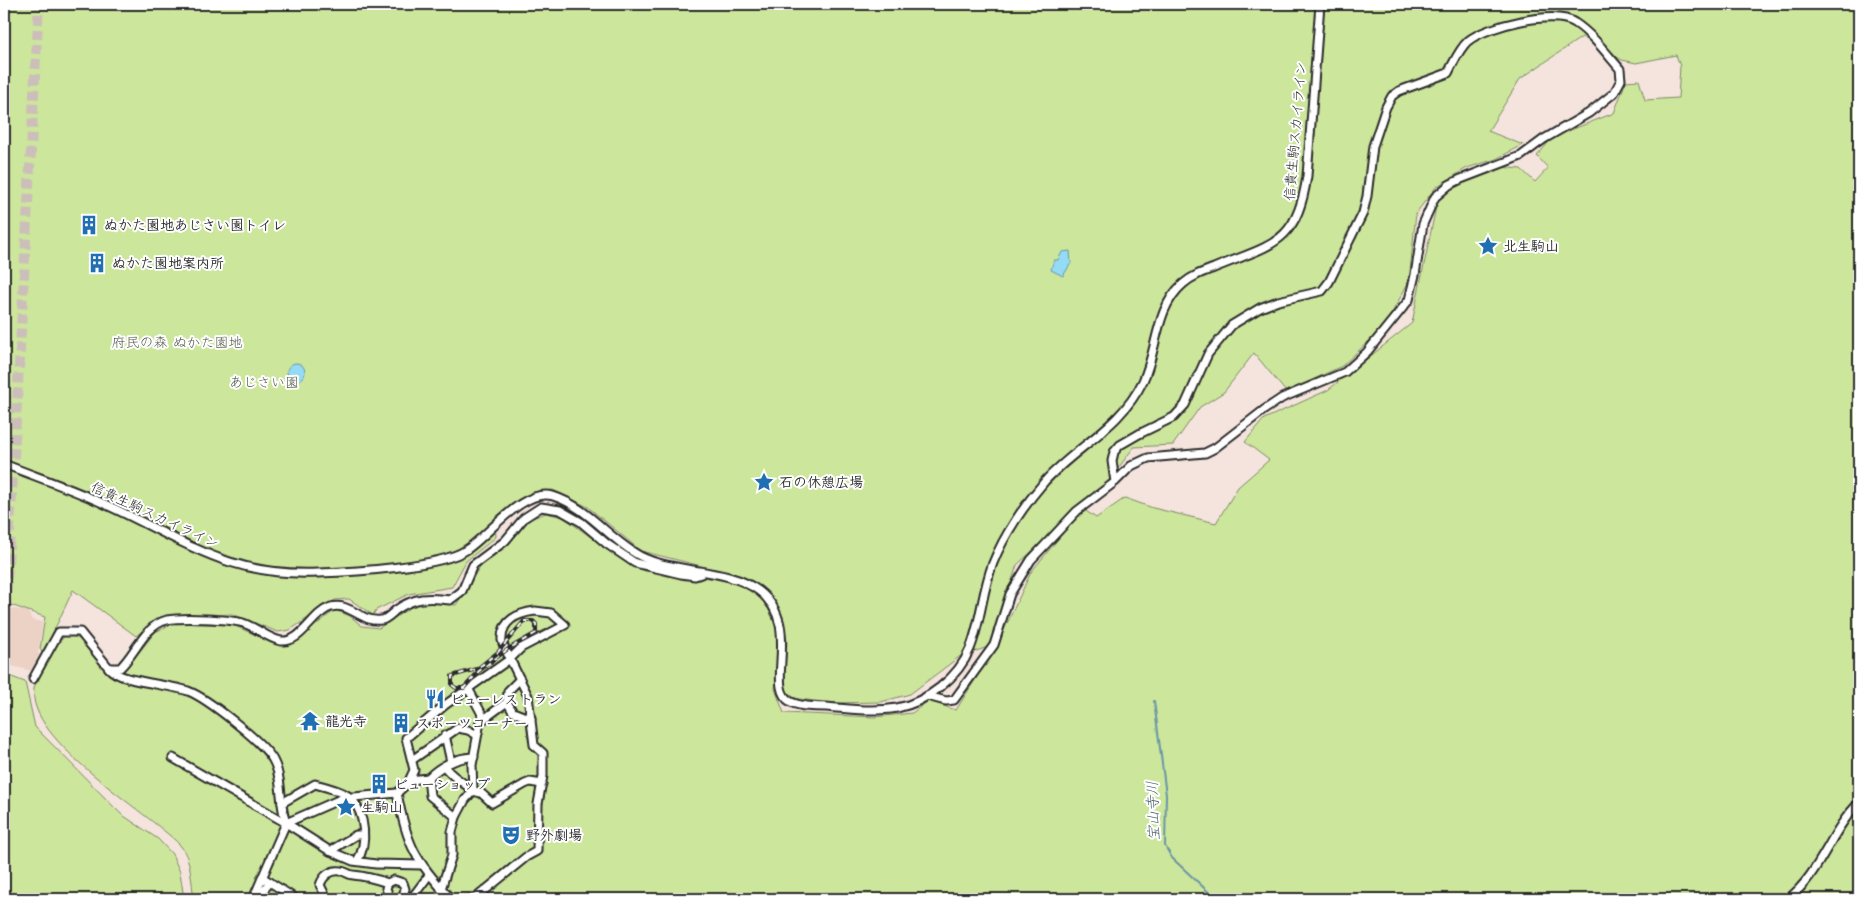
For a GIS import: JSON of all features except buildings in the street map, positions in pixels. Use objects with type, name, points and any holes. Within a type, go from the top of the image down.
[{"type":"street","name":"信貴生駒スカイライン","points":[[4,464],[108,505],[201,553],[256,570],[315,573],[392,567],[440,560],[461,554],[533,496],[549,494],[570,504],[638,555],[739,581],[760,591],[771,602],[783,631],[780,688],[785,698],[790,702],[813,706],[883,710],[901,708],[927,696],[958,669],[970,648],[994,560],[1034,494],[1049,476],[1122,415],[1136,395],[1146,375],[1163,312],[1172,295],[1185,282],[1199,274],[1283,237],[1298,218],[1303,203],[1307,176],[1320,4]]},
{"type":"street","points":[[927,696],[946,701],[954,700],[994,645],[1010,594],[1031,560],[1057,530],[1082,507],[1115,482],[1128,468],[1148,458],[1204,453],[1215,448],[1282,398],[1345,372],[1367,352],[1409,300],[1416,275],[1423,224],[1434,197],[1461,178],[1521,156],[1544,139],[1589,113],[1614,93],[1621,80],[1620,69],[1574,21],[1551,18],[1516,22],[1489,29],[1468,40],[1448,73],[1408,86],[1392,96],[1386,107],[1373,146],[1367,196],[1359,225],[1329,282],[1322,291],[1269,305],[1232,325],[1208,354],[1185,405],[1174,417],[1120,444],[1114,452],[1112,461],[1115,482]]},
{"type":"street","points":[[109,668],[120,668],[137,650],[150,630],[167,620],[220,620],[244,623],[281,641],[293,639],[330,608],[346,607],[366,620],[382,620],[408,602],[422,598],[450,600],[462,591],[473,565],[505,541],[524,518],[541,507],[560,510],[581,522],[635,563],[681,574],[695,576],[703,573]]},
{"type":"street","points":[[286,823],[329,803],[350,797],[397,793],[410,780],[414,770],[406,738],[445,705],[510,659],[521,648],[565,625],[551,612],[529,611],[512,617],[506,627],[502,640],[510,659],[528,696],[534,745],[543,753],[542,784],[538,804],[537,851],[526,857],[477,897],[470,899]]},
{"type":"street","points":[[33,679],[59,632],[80,632],[113,673],[124,677],[169,684],[191,692],[248,734],[265,749],[274,761],[286,823],[253,899]]},
{"type":"street","points":[[520,679],[508,692],[507,702],[513,712],[531,719]]},
{"type":"street","points":[[468,690],[484,718]]},
{"type":"street","points":[[442,889],[452,856],[452,832],[456,817],[464,800],[472,791],[474,757],[480,722],[507,702]]},
{"type":"street","points":[[412,760],[445,735],[458,728],[468,730],[477,735]]},
{"type":"street","points":[[445,735],[451,775],[468,785],[472,791],[482,793],[492,803],[530,782],[542,784]]},
{"type":"street","points":[[410,780],[428,778],[448,764],[464,757],[474,757]]},
{"type":"street","points":[[174,758],[286,823],[330,851],[357,861],[422,866]]},
{"type":"street","points":[[428,778],[430,796],[456,817]]},
{"type":"street","points":[[282,803],[315,784],[350,797],[360,810],[363,835],[362,853],[357,861]]},
{"type":"street","points":[[397,793],[405,833],[422,866],[451,899]]},
{"type":"street","points":[[1788,899],[1807,883],[1836,833],[1849,813],[1859,803]]},
{"type":"street","points":[[330,851],[356,836],[363,835]]},
{"type":"street","points":[[327,899],[320,885],[322,879],[331,872],[340,870],[388,883],[397,880],[403,883],[405,893],[396,899],[389,897],[386,891],[388,883]]},
{"type":"street","points":[[411,899],[429,875]]},
{"type":"street","points":[[262,878],[296,899]]},
{"type":"street","points":[[266,899],[260,895],[270,882]]},
{"type":"shaded area","points":[[7,608],[28,611],[32,620],[43,622],[38,653],[41,656],[32,671],[4,664],[4,610]]},
{"type":"green space","points":[[4,4],[1859,4],[1859,899],[194,899],[189,864],[180,845],[92,774],[68,752],[49,730],[37,709],[34,689],[36,683],[55,648],[67,634],[87,645],[112,675],[127,668],[155,632],[175,623],[233,625],[278,645],[292,644],[335,610],[350,616],[362,626],[379,628],[420,601],[456,605],[484,560],[508,545],[530,519],[546,513],[563,517],[623,560],[645,571],[719,579],[734,582],[755,592],[765,601],[778,626],[780,641],[775,689],[784,713],[875,717],[912,713],[928,701],[956,710],[997,645],[1031,572],[1083,509],[1096,518],[1125,498],[1153,508],[1216,523],[1238,487],[1269,460],[1245,442],[1264,419],[1328,390],[1412,323],[1437,202],[1459,182],[1500,167],[1521,169],[1535,182],[1548,168],[1537,156],[1553,137],[1614,113],[1626,81],[1639,80],[1645,100],[1678,98],[1680,66],[1676,55],[1636,63],[1622,60],[1582,37],[1520,79],[1488,131],[1523,145],[1496,159],[1467,168],[1436,187],[1416,213],[1409,281],[1385,326],[1342,366],[1286,392],[1254,353],[1224,392],[1200,407],[1173,445],[1134,447],[1110,479],[1017,565],[988,647],[959,657],[910,694],[881,702],[831,703],[799,699],[786,691],[784,684],[787,641],[783,617],[768,593],[742,576],[641,551],[588,507],[553,490],[532,492],[495,520],[496,537],[466,561],[452,587],[409,594],[376,610],[373,615],[349,599],[335,600],[290,630],[278,632],[232,614],[168,618],[145,629],[136,636],[73,590],[43,654],[40,649],[45,617],[11,605],[4,605]]},
{"type":"green space","points":[[4,674],[25,682],[35,727],[121,814],[158,839],[172,854],[180,872],[184,899],[4,899]]},
{"type":"water","points":[[1070,251],[1071,263],[1063,276],[1051,270],[1054,260],[1058,260],[1062,252]]},
{"type":"water","points":[[296,363],[302,366],[305,372],[302,378],[296,381],[290,378],[287,372],[290,366]]},
{"type":"waterway","name":"宝山寺川","points":[[1154,701],[1166,795],[1165,846],[1172,858],[1216,899]]},
{"type":"tunnel","points":[[4,638],[39,4]]},
{"type":"railway","points":[[524,621],[533,621],[536,624],[536,633],[508,649],[479,671],[464,688],[456,688],[452,685],[452,676],[477,669],[498,652],[524,621]]},
{"type":"place","name":"ぬかた園地あじさい園トイレ","points":[[89,225]]},
{"type":"place","name":"北生駒山","points":[[1488,246]]},
{"type":"place","name":"ぬかた園地案内所","points":[[97,263]]},
{"type":"place","name":"石の休憩広場","points":[[764,482]]},
{"type":"place","name":"ビューレストラン","points":[[435,699]]},
{"type":"place","name":"龍光寺","points":[[310,721]]},
{"type":"place","name":"スポーツコーナー","points":[[401,723]]},
{"type":"place","name":"ビューショップ","points":[[379,784]]},
{"type":"place","name":"生駒山","points":[[346,807]]},
{"type":"place","name":"野外劇場","points":[[511,835]]},
{"type":"park label","name":"府民の森 ぬかた園地","points":[[177,342]]},
{"type":"park label","name":"あじさい園","points":[[264,382]]}]
